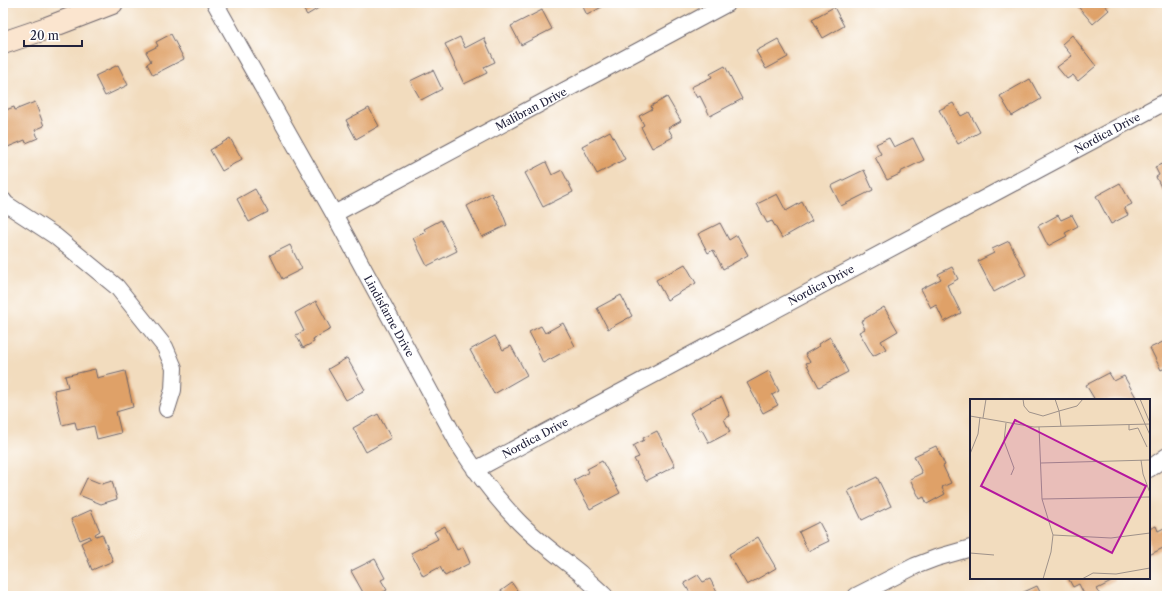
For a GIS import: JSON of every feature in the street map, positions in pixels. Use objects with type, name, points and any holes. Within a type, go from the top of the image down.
[{"type":"street","points":[[3,43],[53,26],[112,3]]},
{"type":"street","name":"Lindisfarne Drive","points":[[215,3],[334,214],[459,445],[475,470],[522,525],[605,596]]},
{"type":"street","name":"Malibran Drive","points":[[334,214],[728,3]]},
{"type":"street","name":"Nordica Drive","points":[[475,470],[1167,101]]},
{"type":"street","points":[[3,200],[6,204],[55,236],[117,287],[165,347],[174,368],[173,390],[166,409]]},
{"type":"street","points":[[1150,468],[1167,456]]},
{"type":"street","points":[[856,596],[915,566],[970,548]]},
{"type":"building","points":[[306,3],[320,3],[322,6],[307,15],[301,6]]},
{"type":"building","points":[[581,3],[609,3],[587,15]]},
{"type":"building","points":[[1075,3],[1103,3],[1109,10],[1093,24]]},
{"type":"building","points":[[834,7],[844,26],[823,38],[812,19]]},
{"type":"building","points":[[542,10],[552,29],[521,45],[511,26]]},
{"type":"building","points":[[171,34],[184,59],[153,75],[147,64],[151,61],[146,52],[158,46],[156,42]]},
{"type":"building","points":[[1072,35],[1096,66],[1078,81],[1073,75],[1067,79],[1057,67],[1072,56],[1062,44]]},
{"type":"building","points":[[460,37],[465,48],[484,38],[495,62],[484,67],[487,73],[464,84],[445,44]]},
{"type":"building","points":[[778,39],[788,57],[766,69],[756,51]]},
{"type":"building","points":[[118,65],[128,85],[105,96],[95,76]]},
{"type":"building","points":[[725,66],[742,99],[710,116],[700,96],[697,98],[691,87],[712,77],[710,74]]},
{"type":"building","points":[[433,70],[442,89],[421,100],[410,81]]},
{"type":"building","points":[[1030,79],[1041,99],[1012,116],[1000,96]]},
{"type":"building","points":[[667,97],[681,121],[668,128],[673,137],[652,148],[641,127],[644,125],[639,116],[652,109],[651,106]]},
{"type":"building","points":[[35,102],[44,126],[35,130],[38,138],[26,143],[25,140],[3,149],[3,111],[14,107],[15,110]]},
{"type":"building","points":[[953,103],[961,116],[969,112],[980,132],[958,144],[939,110]]},
{"type":"building","points":[[369,108],[379,126],[356,139],[346,120]]},
{"type":"building","points":[[610,131],[625,159],[597,174],[582,146]]},
{"type":"building","points":[[230,138],[242,159],[222,171],[210,150]]},
{"type":"building","points":[[889,138],[894,147],[913,138],[924,160],[887,180],[875,157],[881,154],[876,144]]},
{"type":"building","points":[[1167,156],[1167,199],[1156,177],[1159,175],[1155,167],[1166,162],[1164,158]]},
{"type":"building","points":[[546,162],[552,175],[562,170],[573,192],[543,207],[525,173]]},
{"type":"building","points":[[864,170],[873,190],[841,206],[831,186]]},
{"type":"building","points":[[1120,183],[1132,204],[1124,208],[1128,215],[1111,224],[1096,196]]},
{"type":"building","points":[[255,189],[268,212],[249,222],[237,199]]},
{"type":"building","points":[[491,193],[502,212],[507,225],[482,237],[467,206]]},
{"type":"building","points":[[777,194],[786,211],[802,202],[812,221],[782,238],[772,221],[767,223],[757,204]]},
{"type":"building","points":[[1058,215],[1061,220],[1072,215],[1078,226],[1065,233],[1067,236],[1048,246],[1038,226]]},
{"type":"building","points":[[441,220],[457,251],[427,266],[413,238],[426,232],[424,229]]},
{"type":"building","points":[[720,223],[729,240],[737,235],[748,255],[723,269],[713,250],[708,253],[698,234]]},
{"type":"building","points":[[1009,241],[1026,275],[994,292],[978,261],[994,253],[992,249]]},
{"type":"building","points":[[290,245],[302,269],[282,279],[270,255]]},
{"type":"building","points":[[685,264],[696,283],[667,300],[656,280]]},
{"type":"building","points":[[952,267],[958,279],[947,285],[961,313],[944,322],[936,305],[931,308],[921,289],[941,279],[938,274]]},
{"type":"building","points":[[621,295],[632,316],[608,329],[597,308]]},
{"type":"building","points":[[316,301],[331,329],[313,339],[314,342],[303,348],[296,335],[304,331],[295,313]]},
{"type":"building","points":[[884,307],[898,331],[881,341],[886,349],[873,356],[859,332],[865,329],[861,321]]},
{"type":"building","points":[[563,323],[575,346],[543,363],[538,352],[539,351],[529,332],[541,326],[545,333]]},
{"type":"building","points":[[495,336],[503,350],[511,346],[527,375],[494,394],[470,350]]},
{"type":"building","points":[[830,337],[848,372],[819,387],[806,363],[810,362],[805,354],[819,346],[818,344]]},
{"type":"building","points":[[1167,340],[1167,367],[1161,370],[1150,348]]},
{"type":"building","points":[[347,358],[365,390],[346,400],[328,369]]},
{"type":"building","points":[[95,369],[97,378],[125,371],[133,407],[116,412],[121,433],[97,439],[94,426],[77,430],[75,422],[62,425],[54,390],[68,387],[65,376]]},
{"type":"building","points":[[769,371],[779,391],[772,395],[778,405],[763,413],[747,383]]},
{"type":"building","points":[[1109,373],[1114,381],[1124,376],[1137,399],[1094,399],[1086,385]]},
{"type":"building","points":[[722,397],[730,416],[724,419],[730,432],[709,443],[690,413],[713,400]]},
{"type":"building","points":[[378,414],[391,438],[366,452],[353,428]]},
{"type":"building","points":[[657,431],[675,466],[646,481],[634,459],[639,457],[633,446],[644,440],[643,438]]},
{"type":"building","points":[[936,446],[945,465],[943,466],[951,483],[942,487],[945,494],[927,504],[924,497],[920,499],[910,479],[922,473],[914,456]]},
{"type":"building","points":[[602,461],[620,493],[590,509],[574,480],[589,472],[587,469]]},
{"type":"building","points":[[877,477],[891,506],[862,520],[848,491]]},
{"type":"building","points":[[87,478],[102,484],[112,481],[117,499],[101,504],[79,495]]},
{"type":"building","points":[[91,510],[100,531],[95,534],[96,536],[102,534],[113,561],[92,570],[81,543],[91,538],[90,536],[80,540],[71,519]]},
{"type":"building","points":[[819,522],[829,541],[808,551],[799,532]]},
{"type":"building","points":[[445,526],[457,550],[463,547],[470,563],[445,576],[440,567],[423,576],[411,553],[438,539],[434,532]]},
{"type":"building","points":[[1156,526],[1158,531],[1166,527],[1167,544],[1165,547],[1150,554],[1150,529]]},
{"type":"building","points":[[758,537],[776,568],[747,585],[729,554]]},
{"type":"building","points":[[375,559],[385,578],[381,580],[387,590],[376,596],[365,596],[351,571]]},
{"type":"building","points":[[698,575],[703,582],[710,579],[719,596],[692,596],[684,583]]},
{"type":"building","points":[[1069,579],[1115,580],[1097,589],[1101,596],[1085,596],[1079,584],[1073,587]]},
{"type":"building","points":[[512,583],[521,596],[494,596]]},
{"type":"building","points":[[1037,586],[1042,596],[1015,596]]}]
